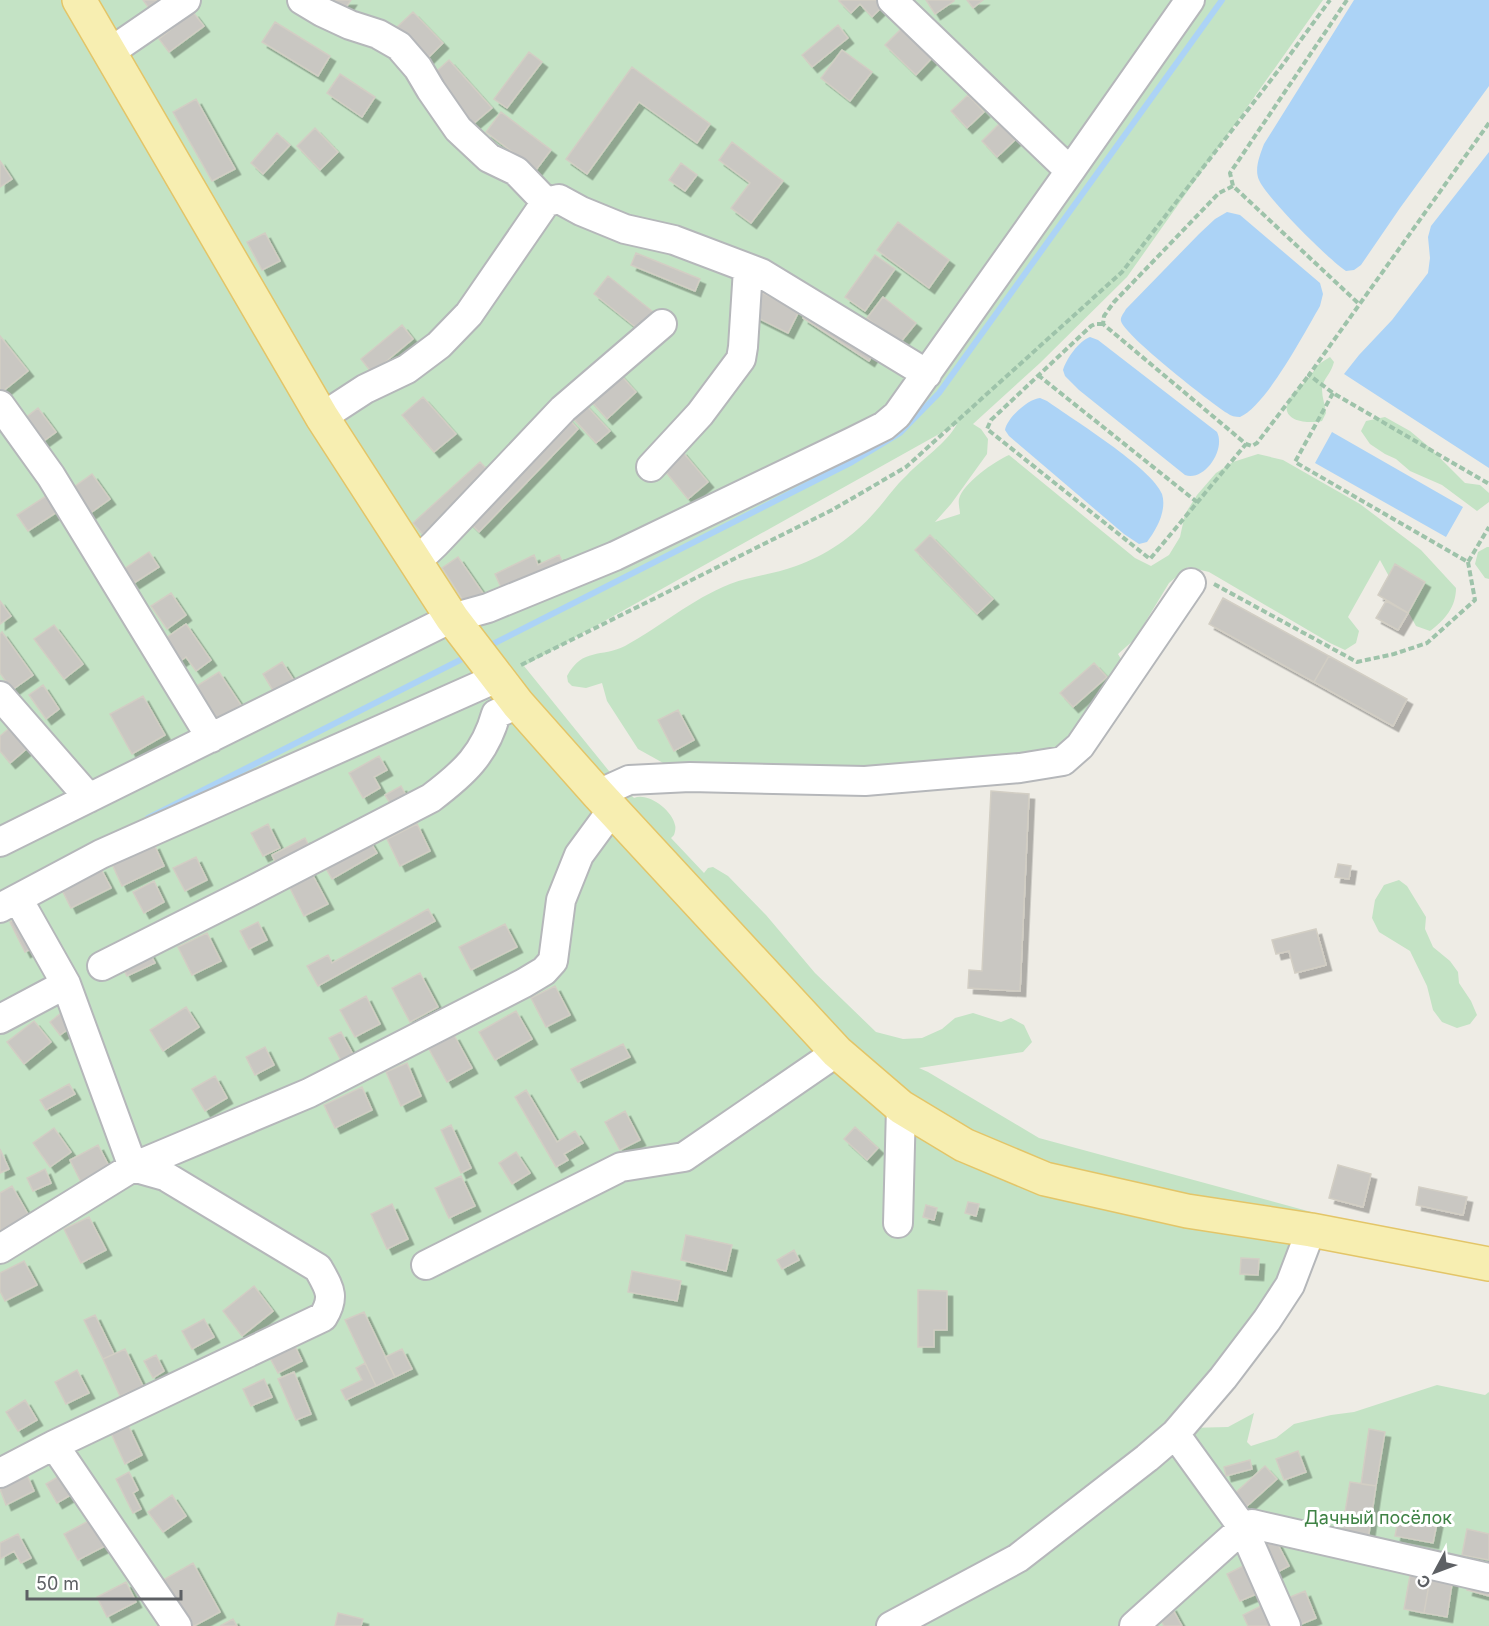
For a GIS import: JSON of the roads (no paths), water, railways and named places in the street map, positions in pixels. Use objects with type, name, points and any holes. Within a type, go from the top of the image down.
[{"type":"main road","points":[[80,0],[322,417],[459,627],[518,704],[605,802],[837,1052],[902,1107],[964,1145],[1045,1179],[1187,1211],[1311,1230],[1489,1264]]},
{"type":"street","points":[[110,52],[186,0]]},
{"type":"street","points":[[302,0],[322,12],[350,25],[378,34],[399,46],[418,68],[458,129],[489,158],[516,171],[546,202]]},
{"type":"street","points":[[892,0],[1070,171]]},
{"type":"street","points":[[0,842],[211,738],[459,627],[488,609],[615,556],[884,426],[897,415],[927,374],[1190,0]]},
{"type":"street","points":[[322,417],[365,389],[407,369],[439,345],[469,314],[546,202],[560,199],[581,211],[625,229],[674,240],[761,273],[927,374]]},
{"type":"street","points":[[651,467],[683,435],[741,359],[748,268]]},
{"type":"street","points":[[415,562],[435,544],[563,409],[662,324]]},
{"type":"street","points":[[0,405],[51,476],[211,738]]},
{"type":"street","points":[[0,1249],[133,1167],[309,1093],[525,983],[544,971],[553,961],[561,900],[579,855],[605,802],[629,780],[690,777],[865,781],[1020,768],[1063,761],[1080,746],[1191,583]]},
{"type":"street","points":[[133,1167],[66,984],[9,903],[100,854],[492,671]]},
{"type":"street","points":[[0,696],[89,798]]},
{"type":"street","points":[[102,966],[431,798],[454,781],[472,762],[490,735],[496,714],[518,704]]},
{"type":"street","points":[[0,1019],[66,984]]},
{"type":"street","points":[[426,1265],[621,1167],[684,1157],[837,1052]]},
{"type":"street","points":[[898,1223],[902,1107]]},
{"type":"street","points":[[0,1473],[323,1317],[329,1308],[331,1290],[318,1268],[165,1176],[133,1167]]},
{"type":"street","points":[[891,1626],[1018,1558],[1175,1434],[1223,1378],[1267,1320],[1290,1285],[1311,1230]]},
{"type":"street","points":[[1175,1434],[1243,1528],[1286,1626]]},
{"type":"street","points":[[54,1445],[177,1626]]},
{"type":"street","points":[[1134,1626],[1243,1528],[1252,1524],[1489,1578]]},
{"type":"water","points":[[1354,0],[1489,0],[1489,86],[1361,265],[1354,270],[1346,271],[1326,255],[1285,213],[1264,188],[1257,171],[1264,144]]},
{"type":"water","points":[[1489,152],[1489,468],[1344,374],[1392,320],[1428,273],[1430,258],[1428,237],[1431,226]]},
{"type":"water","points":[[1227,212],[1240,215],[1320,283],[1323,294],[1320,306],[1273,384],[1250,410],[1240,417],[1229,414],[1169,368],[1137,340],[1121,321],[1126,309],[1199,234],[1215,219]]},
{"type":"water","points":[[1090,337],[1098,340],[1217,432],[1219,439],[1216,455],[1206,469],[1192,476],[1185,475],[1079,390],[1065,376],[1063,370],[1070,356],[1077,346]]},
{"type":"water","points":[[1040,398],[1110,444],[1155,483],[1162,494],[1163,506],[1157,525],[1147,542],[1139,544],[1124,534],[1009,436],[1005,430],[1014,415],[1024,405]]},
{"type":"water","points":[[1332,432],[1463,507],[1446,537],[1315,463]]},
{"type":"waterway","points":[[485,648],[852,462],[900,433],[939,393],[1222,0]]},
{"type":"waterway","points":[[148,818],[468,656]]},
{"type":"park label","name":"Дачный посёлок","points":[[1378,1518]]}]
